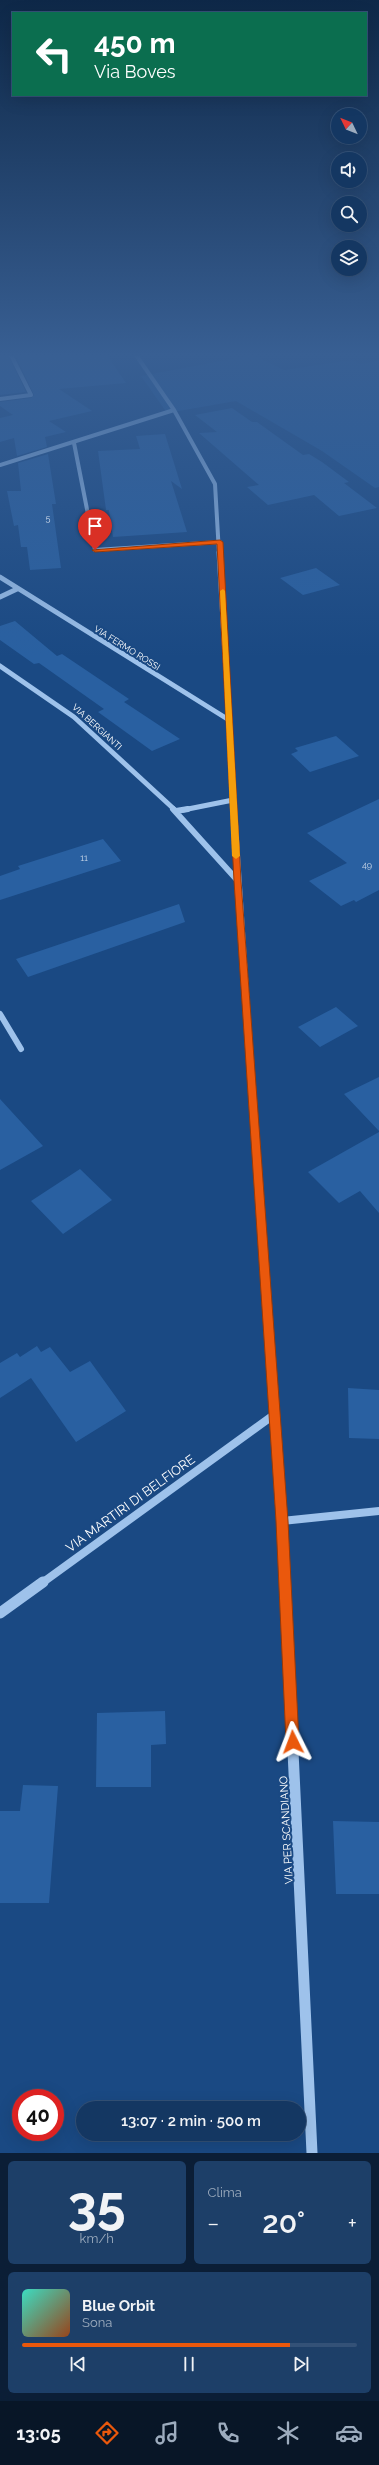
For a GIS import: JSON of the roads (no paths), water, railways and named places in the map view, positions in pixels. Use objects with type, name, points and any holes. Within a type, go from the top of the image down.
[{"type":"street","points":[[0,465],[32,455]]},
{"type":"street","points":[[76,455],[95,550],[220,542]]},
{"type":"street","name":"VIA PER SCANDIANO","points":[[199,455],[215,484],[220,542],[238,881],[282,1521],[312,2153]]},
{"type":"street","name":"VIA FERMO ROSSI","points":[[0,578],[229,720]]},
{"type":"street","points":[[0,597],[17,589]]},
{"type":"street","name":"VIA BERGIANTI","points":[[0,666],[74,717],[176,811],[238,881]]},
{"type":"street","points":[[176,811],[233,800]]},
{"type":"street","points":[[0,1014],[22,1049]]},
{"type":"street","name":"VIA MARTIRI DI BELFIORE","points":[[0,1613],[275,1414]]},
{"type":"street","points":[[282,1521],[379,1510]]}]
